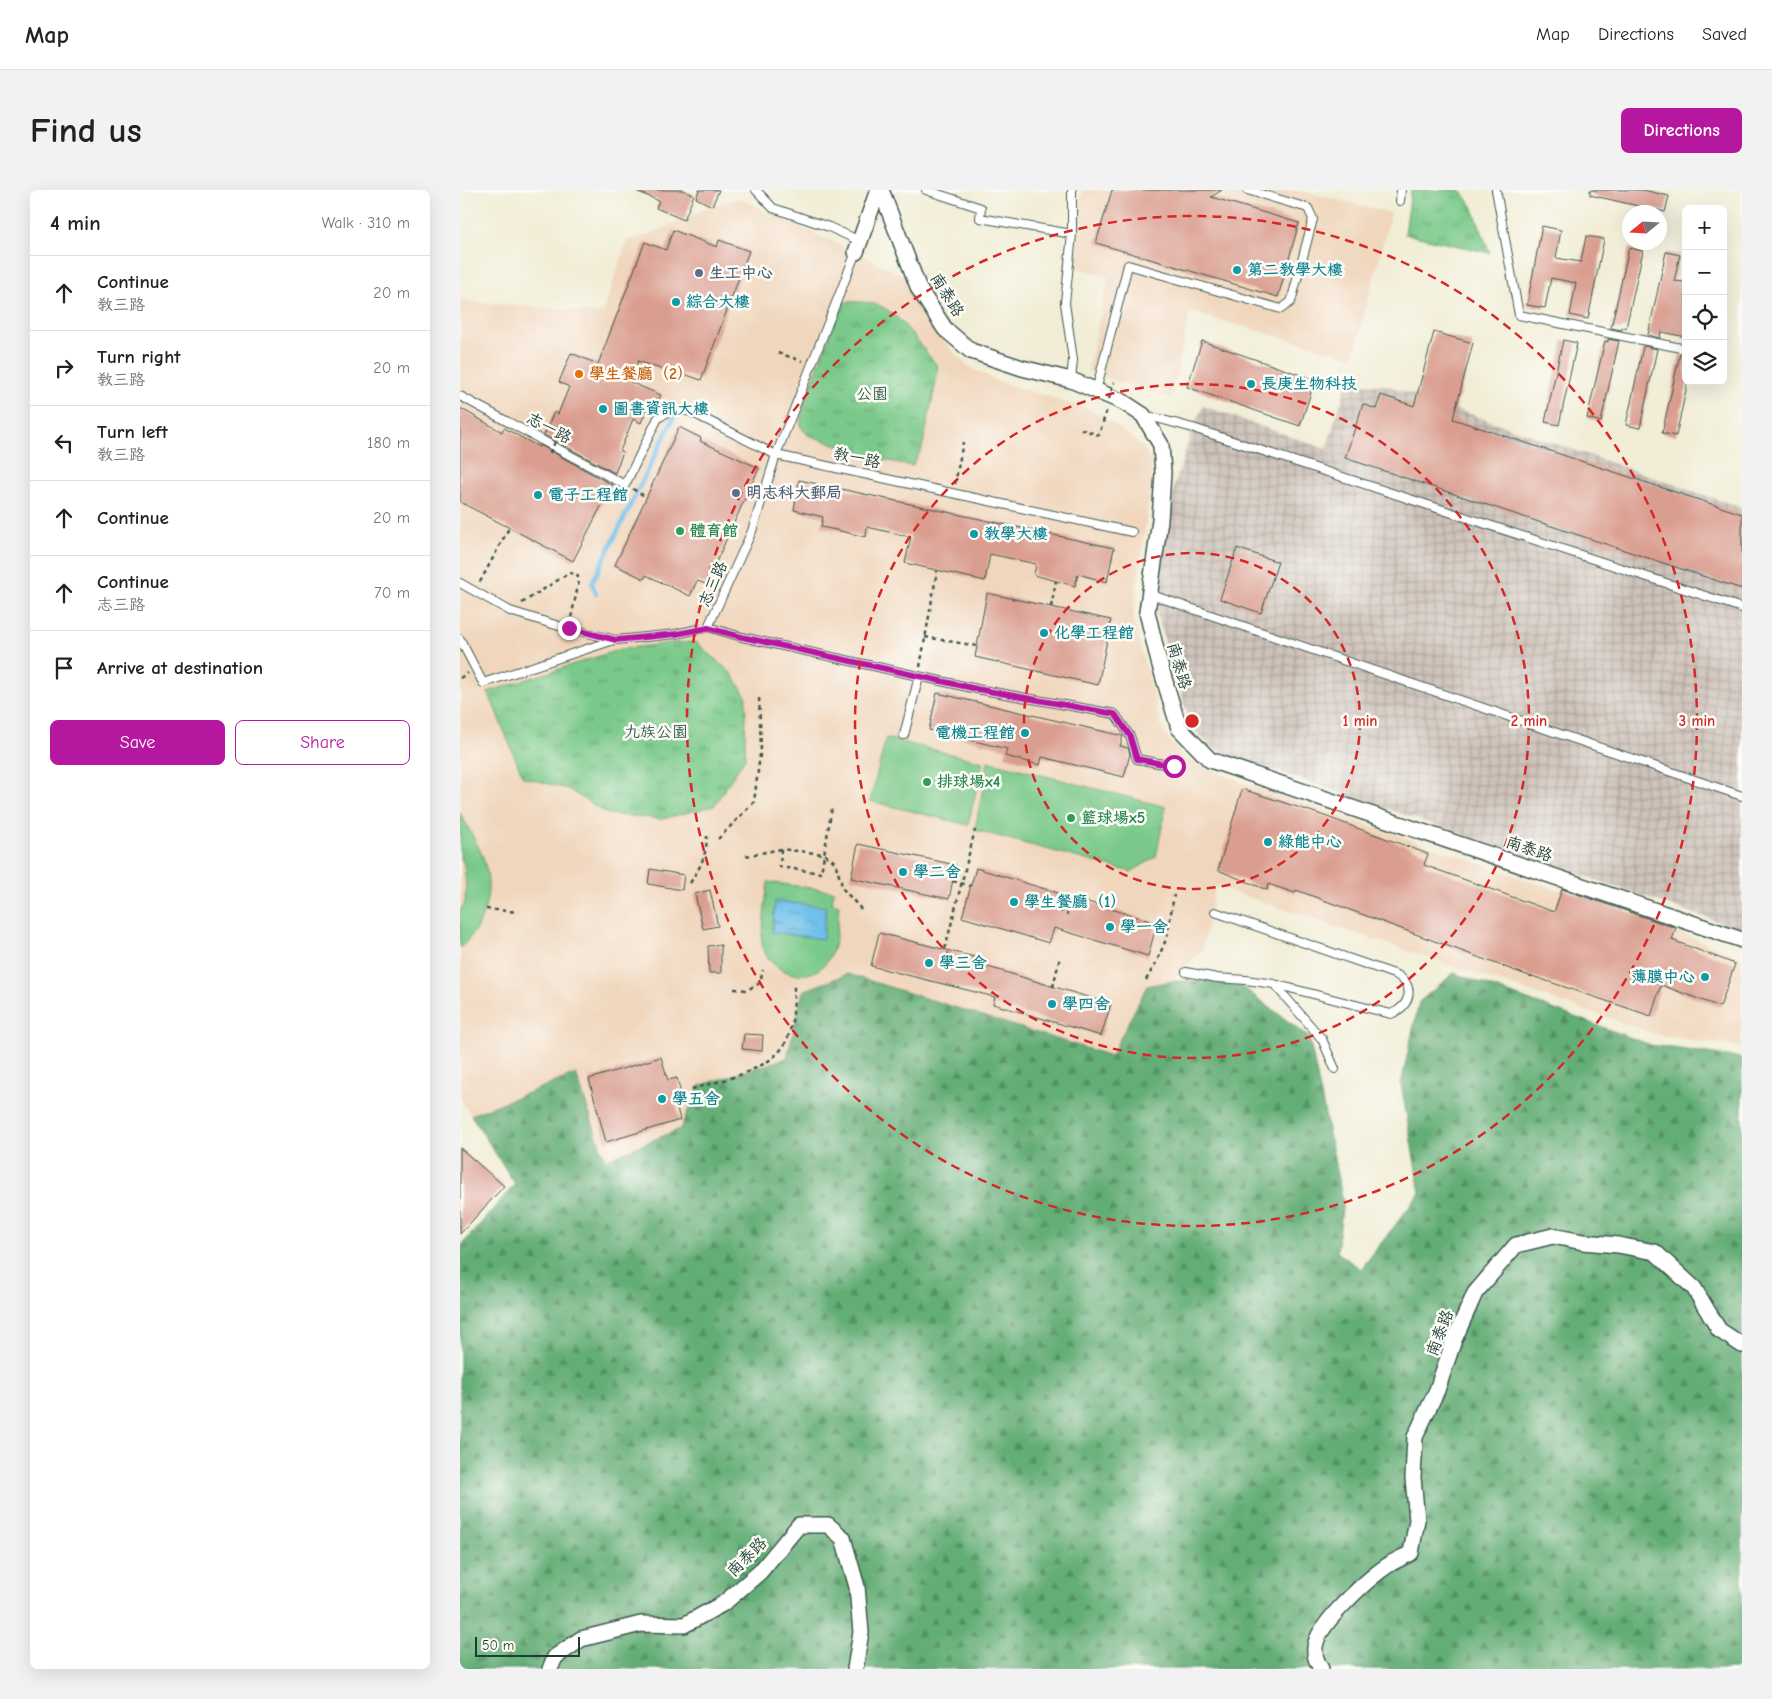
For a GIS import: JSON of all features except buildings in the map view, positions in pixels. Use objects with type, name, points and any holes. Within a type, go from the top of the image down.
[{"type":"street","points":[[858,246],[880,190]]},
{"type":"street","name":"南泰路","points":[[880,190],[919,289],[945,329],[971,351],[1022,368],[1071,380],[1123,402],[1143,415],[1161,445],[1163,473],[1160,520],[1147,612],[1159,662],[1179,728],[1210,760],[1742,940]]},
{"type":"street","name":"南泰路","points":[[1321,1669],[1316,1660],[1314,1646],[1323,1629],[1344,1602],[1390,1564],[1411,1553],[1417,1520],[1413,1478],[1415,1437],[1437,1390],[1454,1340],[1475,1293],[1516,1245],[1553,1236],[1655,1252],[1694,1288],[1719,1330],[1742,1345]]},
{"type":"street","name":"南泰路","points":[[550,1669],[555,1657],[581,1639],[641,1624],[684,1625],[724,1603],[760,1572],[799,1525],[828,1525],[844,1538],[857,1587],[861,1632],[855,1669]]},
{"type":"lane","points":[[756,190],[773,208],[828,227],[858,246]]},
{"type":"lane","points":[[926,190],[981,208],[980,218],[1072,234]]},
{"type":"lane","points":[[1071,380],[1073,360],[1065,303],[1072,234],[1072,190]]},
{"type":"lane","points":[[1096,391],[1128,265],[1282,309],[1290,302],[1313,219],[1308,208],[1247,190]]},
{"type":"lane","points":[[1400,201],[1401,190]]},
{"type":"lane","points":[[1496,190],[1519,315],[1682,348]]},
{"type":"lane","name":"志三路","points":[[460,583],[510,611],[616,640],[676,634],[708,628],[752,531],[776,455],[858,246]]},
{"type":"lane","name":"志一路","points":[[460,396],[625,485]]},
{"type":"lane","name":"教一路","points":[[625,485],[658,418],[671,410],[689,411],[776,455],[1132,532]]},
{"type":"lane","points":[[1143,415],[1194,428],[1742,608]]},
{"type":"lane","points":[[1149,594],[1742,796]]},
{"type":"lane","points":[[708,628],[977,689],[1115,714],[1130,736],[1137,759],[1174,766]]},
{"type":"lane","points":[[460,639],[483,683],[616,640]]},
{"type":"lane","points":[[904,735],[919,676]]},
{"type":"lane","points":[[1186,972],[1218,978],[1274,984],[1391,1014],[1401,1010],[1406,1002],[1409,989],[1404,980],[1397,975],[1216,912]]},
{"type":"lane","points":[[1274,984],[1322,1039],[1335,1069]]},
{"type":"path","points":[[778,353],[811,364]]},
{"type":"path","points":[[1082,429],[1099,435],[1114,382]]},
{"type":"path","points":[[550,453],[555,442]]},
{"type":"path","points":[[954,493],[963,442]]},
{"type":"path","points":[[475,592],[509,528]]},
{"type":"path","points":[[919,676],[937,571]]},
{"type":"path","points":[[510,611],[569,573],[577,574],[579,581],[569,628]]},
{"type":"path","points":[[1051,607],[1056,581]]},
{"type":"path","points":[[925,637],[977,646]]},
{"type":"path","points":[[718,839],[754,802],[761,746],[759,697]]},
{"type":"path","points":[[781,848],[780,867],[821,873],[832,807]]},
{"type":"path","points":[[945,949],[976,830]]},
{"type":"path","points":[[690,883],[702,865],[707,836]]},
{"type":"path","points":[[746,856],[781,848],[824,854],[835,862],[843,889],[861,909]]},
{"type":"path","points":[[953,881],[971,886]]},
{"type":"path","points":[[1146,980],[1157,961],[1167,937],[1174,894]]},
{"type":"path","points":[[486,909],[518,912]]},
{"type":"path","points":[[1059,910],[1068,914]]},
{"type":"path","points":[[1053,987],[1060,957]]},
{"type":"path","points":[[734,989],[747,990],[760,983],[763,970]]},
{"type":"path","points":[[692,1088],[753,1070],[776,1056],[788,1039],[794,1012],[794,984]]},
{"type":"shaded area","points":[[1082,190],[1297,190],[1391,213],[1353,357],[1190,312],[1171,398],[1088,371],[1109,277],[1074,267]]},
{"type":"shaded area","points":[[739,198],[908,277],[932,327],[968,366],[994,380],[1091,410],[1116,425],[1144,448],[1152,464],[1152,476],[1133,619],[1163,731],[1183,758],[1239,781],[1666,927],[1742,958],[1742,1047],[1659,1035],[1215,886],[1202,951],[1171,981],[1147,986],[1111,1056],[848,974],[803,991],[787,1058],[699,1086],[680,1129],[604,1160],[576,1074],[471,1115],[460,1099],[460,297],[468,301],[603,313],[627,240],[650,234],[713,206]]},
{"type":"shaded area","points":[[1347,383],[1389,386],[1742,508],[1742,930],[1215,750],[1192,728],[1155,609],[1155,597],[1174,487],[1193,428],[1203,406],[1326,449]]},
{"type":"green space","points":[[1411,190],[1461,190],[1472,206],[1490,253],[1405,234]]},
{"type":"green space","name":"公園","points":[[845,302],[871,303],[888,310],[896,316],[937,365],[938,372],[922,449],[912,466],[872,457],[808,435],[800,426],[805,401],[840,309]]},
{"type":"green space","name":"九族公園","points":[[696,642],[732,674],[746,696],[745,758],[714,806],[662,819],[608,814],[568,789],[523,777],[488,692],[621,649]]},
{"type":"green space","name":"排球場x4","points":[[886,738],[983,762],[968,825],[870,801]]},
{"type":"green space","name":"籃球場x5","points":[[988,761],[1166,807],[1156,857],[1131,872],[975,830]]},
{"type":"green space","points":[[460,813],[481,852],[488,882],[488,895],[476,929],[460,948],[460,911],[465,902],[466,885],[464,864],[460,856]]},
{"type":"green space","points":[[768,882],[834,891],[832,903],[839,905],[835,942],[831,955],[819,969],[800,975],[790,973],[772,963],[766,954],[762,938]]},
{"type":"green space","points":[[1454,973],[1651,1045],[1742,1058],[1742,1669],[460,1669],[460,1247],[515,1184],[471,1115],[576,1074],[605,1160],[680,1129],[699,1086],[787,1058],[803,991],[848,974],[1111,1056],[1147,986],[1171,981],[1235,981],[1309,1037],[1343,1201],[1337,1252],[1361,1269],[1420,1193],[1401,1084],[1419,1002]]},
{"type":"water","points":[[775,901],[826,907],[823,939],[772,932]]},
{"type":"waterway","points":[[596,594],[592,583],[677,411]]},
{"type":"place","name":"第二教學大樓","points":[[1237,270]]},
{"type":"place","name":"生工中心","points":[[699,273]]},
{"type":"place","name":"綜合大樓","points":[[676,302]]},
{"type":"place","name":"學生餐廳（2）","points":[[579,374]]},
{"type":"place","name":"長庚生物科技","points":[[1251,384]]},
{"type":"place","name":"圖書資訊大樓","points":[[603,409]]},
{"type":"place","name":"明志科大郵局","points":[[736,493]]},
{"type":"place","name":"電子工程館","points":[[538,495]]},
{"type":"place","name":"體育館","points":[[680,531]]},
{"type":"place","name":"教學大樓","points":[[974,534]]},
{"type":"place","name":"化學工程館","points":[[1044,633]]},
{"type":"place","name":"電機工程館","points":[[1025,733]]},
{"type":"place","name":"排球場x4","points":[[927,782]]},
{"type":"place","name":"籃球場x5","points":[[1071,818]]},
{"type":"place","name":"綠能中心","points":[[1268,842]]},
{"type":"place","name":"學二舍","points":[[903,872]]},
{"type":"place","name":"學生餐廳（1）","points":[[1014,902]]},
{"type":"place","name":"學一舍","points":[[1110,927]]},
{"type":"place","name":"學三舍","points":[[929,963]]},
{"type":"place","name":"薄膜中心","points":[[1705,977]]},
{"type":"place","name":"學四舍","points":[[1052,1004]]},
{"type":"place","name":"學五舍","points":[[662,1099]]},
{"type":"route","points":[[569,628],[616,640],[676,634],[708,628],[977,689],[1115,714],[1130,736],[1137,759],[1174,766]]}]
